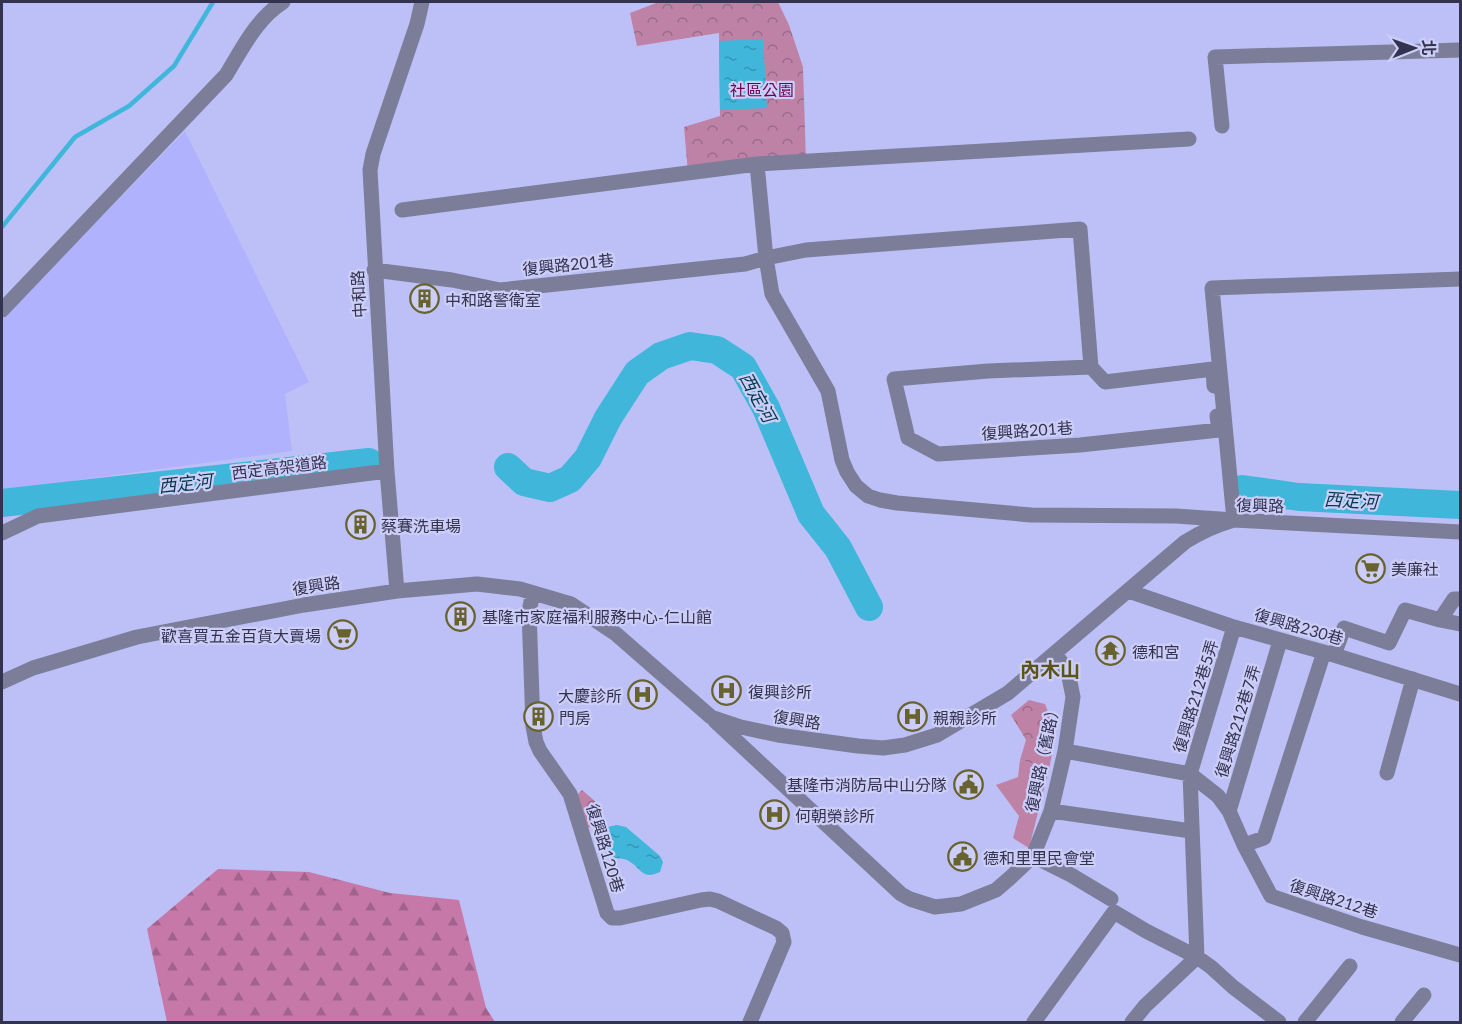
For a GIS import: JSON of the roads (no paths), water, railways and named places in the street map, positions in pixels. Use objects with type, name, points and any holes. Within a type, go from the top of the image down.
[{"type":"street","points":[[2,310],[226,75],[252,33],[272,9],[283,2]]},
{"type":"street","name":"中和路","points":[[396,591],[370,170],[422,2]]},
{"type":"street","points":[[1222,126],[1215,57],[1461,50]]},
{"type":"street","points":[[402,210],[758,164],[1189,138]]},
{"type":"street","points":[[758,164],[766,258],[772,294],[828,391],[842,460],[847,472],[856,486],[868,496],[897,503],[1031,515],[1176,516],[1234,520],[1212,288],[1461,279]]},
{"type":"street","name":"復興路201巷","points":[[375,270],[452,280],[500,290],[745,264],[806,250],[1080,229],[1091,367],[1106,382],[1213,369],[1219,430],[1080,445],[938,454],[908,438],[894,379],[988,370],[1091,367]]},
{"type":"street","name":"西定高架道路","points":[[2,533],[38,516],[387,471]]},
{"type":"street","points":[[1176,516],[1185,542]]},
{"type":"street","name":"復興路","points":[[2,682],[33,668],[137,638],[304,605],[396,591],[477,584],[520,589],[571,604],[616,634],[711,717],[741,727],[778,735],[883,748],[905,745],[937,735],[1008,693],[1185,542],[1199,533],[1234,520],[1461,532]]},
{"type":"street","name":"復興路230巷","points":[[1128,591],[1234,627],[1329,653],[1461,694]]},
{"type":"street","name":"復興路120巷","points":[[533,593],[529,611],[533,726],[536,742],[570,794],[607,913],[612,918],[620,918],[710,899],[776,928],[782,933],[784,942],[750,1023]]},
{"type":"street","points":[[1440,620],[1454,599],[1461,599]]},
{"type":"street","points":[[1244,845],[1264,838],[1329,653],[1344,628],[1389,643],[1405,610],[1461,624]]},
{"type":"street","name":"復興路212巷5弄","points":[[1190,774],[1234,627]]},
{"type":"street","name":"復興路212巷7弄","points":[[1229,811],[1280,640]]},
{"type":"street","name":"復興路（舊路）","points":[[711,717],[901,894],[935,907],[961,904],[996,890],[1011,878],[1033,855],[1051,811],[1065,751],[1073,697],[1068,672],[1055,652]]},
{"type":"street","points":[[1387,773],[1413,679]]},
{"type":"street","name":"復興路212巷","points":[[1065,751],[1190,774],[1218,796],[1229,811],[1271,896],[1362,927],[1461,955]]},
{"type":"street","points":[[1132,1023],[1145,1006],[1197,957],[1190,774]]},
{"type":"street","points":[[1051,811],[1191,831]]},
{"type":"street","points":[[1033,855],[1111,899]]},
{"type":"street","points":[[1034,1023],[1114,912],[1146,932],[1197,957],[1279,1023]]},
{"type":"street","points":[[1305,1023],[1350,966]]},
{"type":"street","points":[[1402,1023],[1424,995]]},
{"type":"water","points":[[763,39],[767,108],[720,110],[719,41]]},
{"type":"water","points":[[610,826],[626,827],[660,856],[663,862],[660,872],[645,874],[627,860],[613,858],[606,854],[601,844],[602,833]]},
{"type":"waterway","points":[[2,227],[75,137],[129,106],[174,66],[213,2]]},
{"type":"waterway","name":"西定河","points":[[508,467],[524,482],[550,488],[570,479],[588,458],[608,418],[637,373],[661,356],[690,346],[717,350],[743,367],[766,408],[811,514],[838,548],[869,607]]},
{"type":"waterway","name":"西定河","points":[[2,503],[369,462]]},
{"type":"waterway","name":"西定河","points":[[1242,489],[1299,497],[1460,505]]},
{"type":"place","name":"中和路警衛室","points":[[424,299]]},
{"type":"place","name":"蔡賽洗車場","points":[[360,525]]},
{"type":"place","name":"美廉社","points":[[1370,568]]},
{"type":"place","name":"基隆市家庭福利服務中心-仁山館","points":[[461,616]]},
{"type":"place","name":"歡喜買五金百貨大賣場","points":[[342,635]]},
{"type":"place","name":"德和宮","points":[[1111,651]]},
{"type":"place","name":"復興診所","points":[[727,691]]},
{"type":"place","name":"大慶診所","points":[[643,695]]},
{"type":"place","name":"門房","points":[[538,717]]},
{"type":"place","name":"親親診所","points":[[912,717]]},
{"type":"place","name":"基隆市消防局中山分隊","points":[[968,784]]},
{"type":"place","name":"何朝榮診所","points":[[774,815]]},
{"type":"place","name":"德和里里民會堂","points":[[962,857]]},
{"type":"district","name":"內木山","points":[[1050,669]]},
{"type":"park label","name":"社區公園","points":[[762,89]]}]
